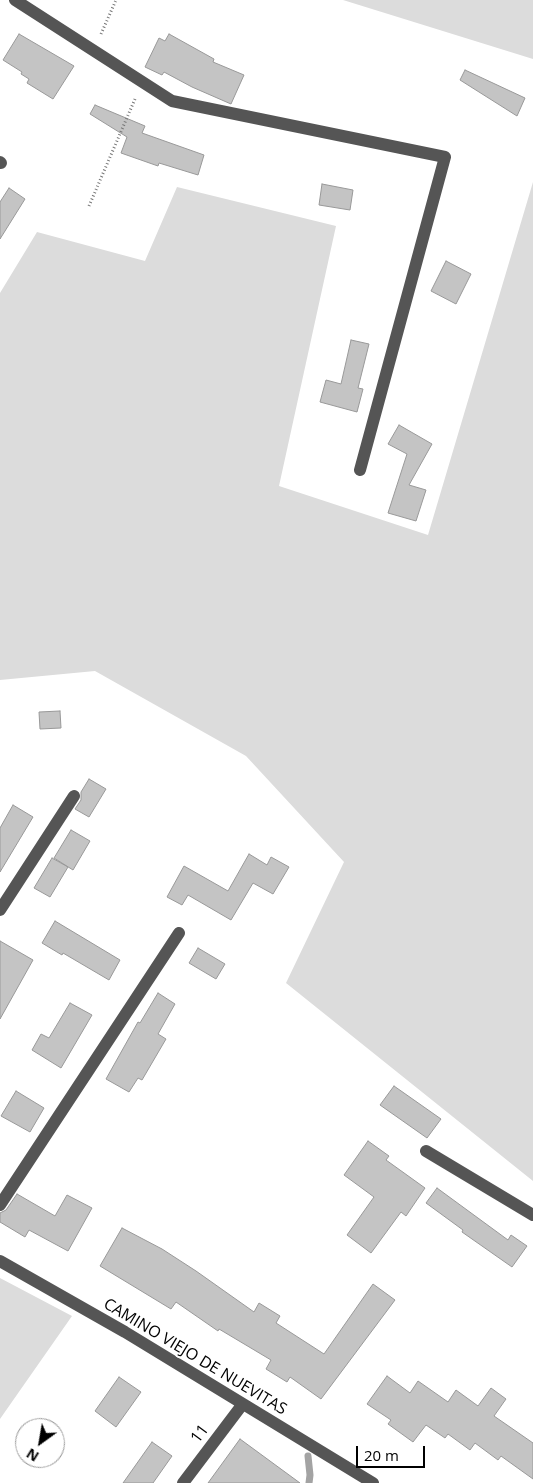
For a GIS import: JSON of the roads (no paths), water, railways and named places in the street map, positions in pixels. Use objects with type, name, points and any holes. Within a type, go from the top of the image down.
[{"type":"street","points":[[15,0],[172,102],[445,157],[360,470]]},
{"type":"street","points":[[0,910],[74,796]]},
{"type":"street","points":[[0,1205],[179,933]]},
{"type":"street","points":[[426,1151],[533,1216]]},
{"type":"street","name":"CAMINO VIEJO DE NUEVITAS","points":[[0,1261],[124,1332],[373,1483]]},
{"type":"street","name":"11","points":[[183,1483],[242,1405]]},
{"type":"waterway","points":[[308,1456],[309,1483]]}]
